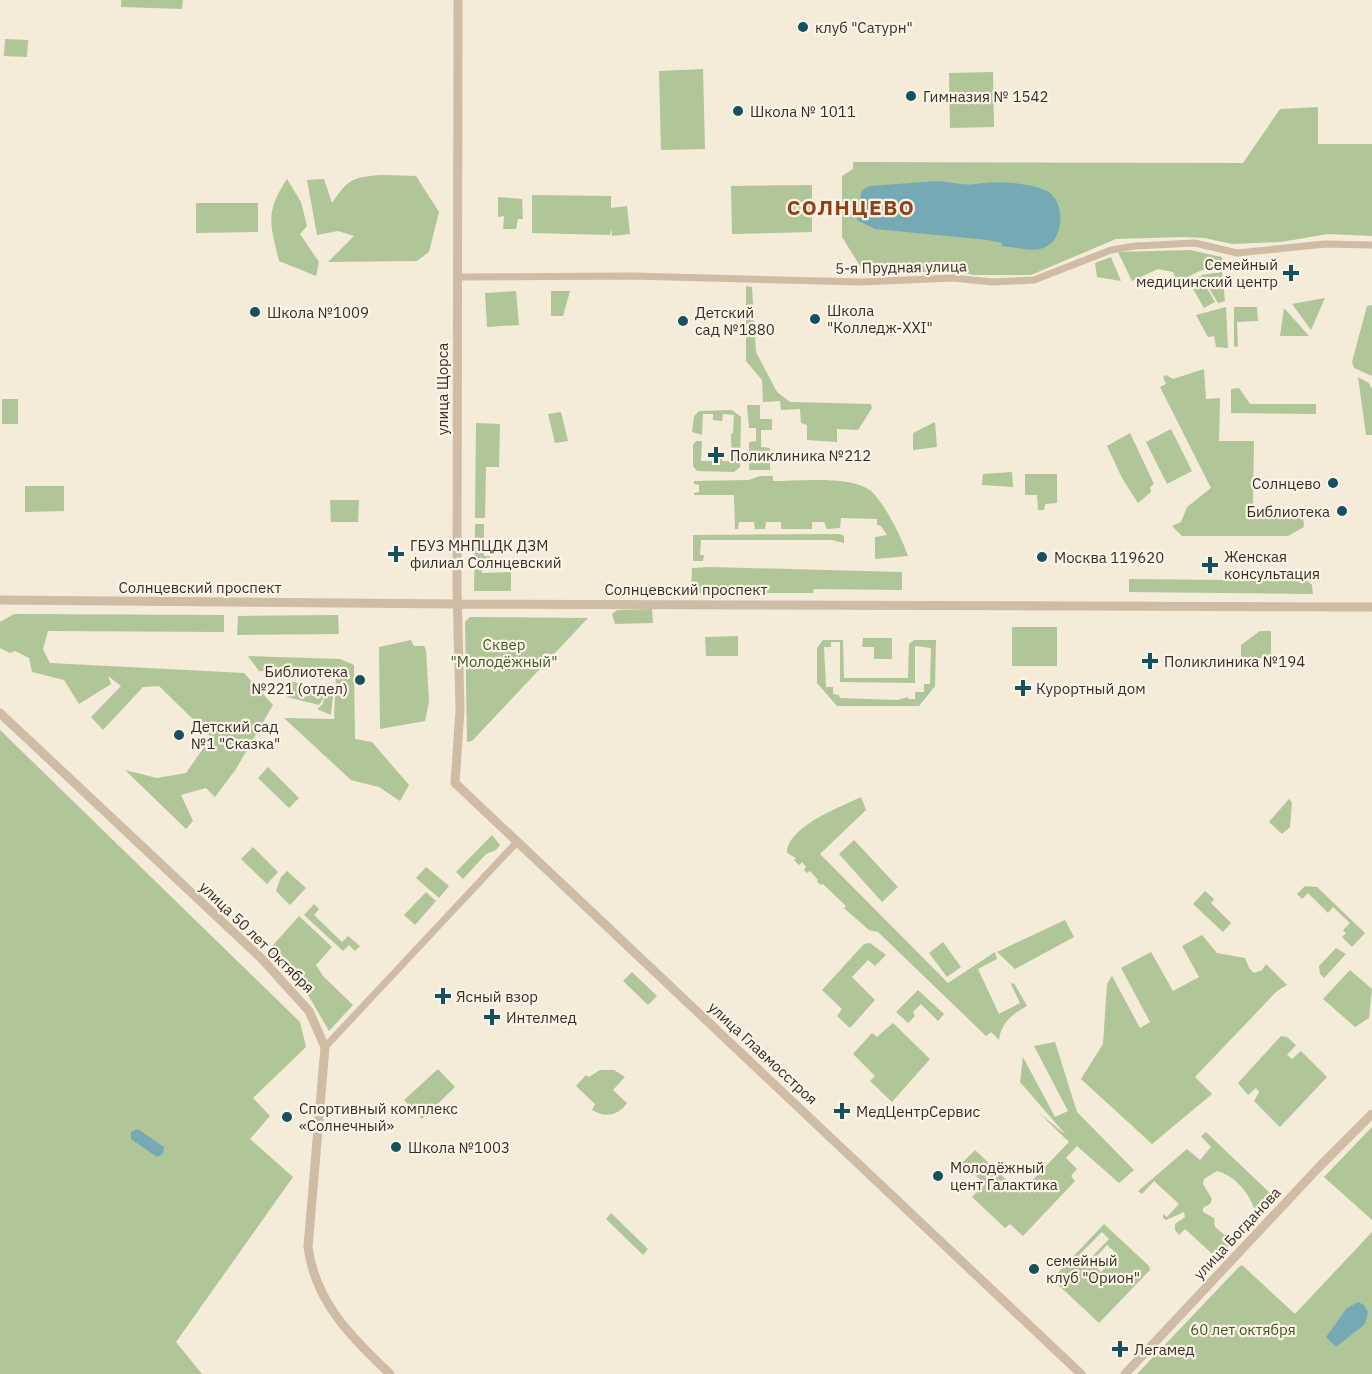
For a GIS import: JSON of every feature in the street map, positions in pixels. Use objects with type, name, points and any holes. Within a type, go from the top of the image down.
[{"type":"street","name":"улица Щорса","points":[[455,777],[459,732],[458,0]]},
{"type":"street","name":"5-я Прудная улица","points":[[458,278],[633,276],[861,282],[953,278],[993,282],[1034,280],[1122,247],[1195,243],[1237,253],[1325,244],[1372,244]]},
{"type":"street","name":"Солнцевский проспект","points":[[0,601],[1372,607]]},
{"type":"street","name":"улица 50 лет Октября","points":[[0,713],[278,975],[309,1011],[325,1047],[308,1247],[310,1263],[332,1313],[360,1346],[390,1374]]},
{"type":"street","name":"улица Главмосстроя","points":[[455,777],[456,785],[1081,1374]]},
{"type":"street","points":[[325,1047],[517,842]]},
{"type":"street","name":"улица Богданова","points":[[1125,1374],[1312,1174],[1372,1114]]},
{"type":"green space","points":[[121,0],[183,0],[182,9],[121,7]]},
{"type":"green space","points":[[5,39],[28,40],[27,57],[4,56]]},
{"type":"green space","points":[[703,69],[705,149],[661,150],[659,71]]},
{"type":"green space","points":[[993,72],[994,127],[950,128],[949,73]]},
{"type":"green space","points":[[1318,107],[1318,144],[1372,144],[1372,236],[1328,234],[1281,242],[1232,244],[1204,238],[1182,237],[1116,239],[1031,275],[974,275],[953,271],[865,274],[842,237],[842,176],[853,169],[853,162],[1243,163],[1280,109]]},
{"type":"green space","points":[[382,175],[416,176],[439,212],[429,252],[417,261],[328,262],[354,236],[338,231],[317,235],[307,180],[324,179],[332,203],[343,188],[353,180]]},
{"type":"green space","points":[[287,179],[301,202],[307,226],[300,234],[319,262],[316,276],[279,261],[271,218],[275,201]]},
{"type":"green space","points":[[812,185],[812,232],[732,234],[731,186]]},
{"type":"green space","points":[[532,195],[611,196],[611,208],[627,206],[630,234],[612,236],[611,229],[610,235],[532,233]]},
{"type":"green space","points":[[498,197],[522,199],[523,219],[518,219],[516,229],[503,229],[504,216],[498,217]]},
{"type":"green space","points":[[196,203],[258,203],[258,232],[196,233]]},
{"type":"green space","points":[[1190,250],[1222,257],[1223,268],[1202,270],[1177,282],[1173,272],[1158,269],[1132,281],[1118,252]]},
{"type":"green space","points":[[1111,257],[1121,281],[1097,277],[1095,263]]},
{"type":"green space","points":[[1222,272],[1225,301],[1218,303],[1201,275]]},
{"type":"green space","points":[[1200,276],[1215,302],[1204,308],[1189,282]]},
{"type":"green space","points":[[746,286],[752,287],[756,352],[777,392],[790,402],[871,404],[872,408],[858,430],[837,429],[837,442],[807,440],[807,425],[801,423],[800,409],[781,410],[780,401],[763,402],[762,380],[746,361]]},
{"type":"green space","points":[[516,291],[519,325],[487,327],[485,293]]},
{"type":"green space","points":[[551,291],[570,291],[563,316],[551,316]]},
{"type":"green space","points":[[1325,298],[1311,330],[1292,304]]},
{"type":"green space","points":[[1372,305],[1372,376],[1354,368],[1352,362],[1367,306]]},
{"type":"green space","points":[[1226,307],[1228,348],[1216,347],[1214,336],[1208,337],[1196,315]]},
{"type":"green space","points":[[1234,307],[1257,307],[1258,321],[1237,322],[1238,347],[1234,346]]},
{"type":"green space","points":[[1284,308],[1309,336],[1280,336]]},
{"type":"green space","points":[[1204,369],[1206,399],[1220,398],[1219,441],[1254,441],[1253,504],[1264,518],[1303,517],[1304,527],[1288,536],[1182,536],[1172,526],[1181,522],[1187,507],[1211,488],[1160,387],[1166,384],[1163,377],[1166,375],[1173,379]]},
{"type":"green space","points":[[1358,377],[1369,383],[1372,389],[1372,435],[1366,435]]},
{"type":"green space","points":[[1239,388],[1250,404],[1316,404],[1316,414],[1231,413],[1231,389]]},
{"type":"green space","points":[[2,399],[18,399],[18,424],[2,424]]},
{"type":"green space","points":[[747,405],[760,405],[760,419],[772,419],[772,430],[761,430],[761,447],[770,448],[770,470],[749,470],[749,442],[756,441],[756,428],[749,428]]},
{"type":"green space","points":[[732,410],[741,417],[740,467],[734,472],[697,471],[693,466],[693,445],[696,441],[702,441],[701,461],[713,461],[713,455],[722,455],[722,461],[732,461],[731,434],[733,433],[734,415],[723,414],[722,421],[713,420],[713,414],[703,414],[702,435],[692,432],[694,416],[699,411]]},
{"type":"green space","points":[[561,412],[568,441],[555,443],[548,414]]},
{"type":"green space","points":[[935,422],[937,447],[913,450],[913,433]]},
{"type":"green space","points":[[476,423],[500,424],[499,467],[486,467],[485,518],[475,518]]},
{"type":"green space","points":[[1171,429],[1192,471],[1167,484],[1146,442]]},
{"type":"green space","points":[[1130,433],[1154,484],[1150,487],[1151,492],[1138,503],[1122,478],[1107,446]]},
{"type":"green space","points":[[1012,472],[1013,487],[982,485],[983,474]]},
{"type":"green space","points":[[1025,474],[1057,474],[1057,503],[1045,504],[1044,510],[1038,510],[1037,495],[1025,495]]},
{"type":"green space","points":[[760,476],[773,476],[773,481],[824,480],[862,486],[871,491],[882,504],[908,556],[875,559],[875,537],[887,535],[881,526],[877,525],[877,519],[841,518],[840,528],[827,529],[824,522],[812,522],[812,529],[781,529],[781,522],[766,522],[765,529],[755,529],[754,522],[739,522],[738,529],[735,529],[734,495],[694,495],[699,492],[699,485],[694,484],[694,481],[749,480]]},
{"type":"green space","points":[[25,486],[64,486],[64,511],[25,512]]},
{"type":"green space","points":[[330,500],[359,500],[358,522],[331,522]]},
{"type":"green space","points":[[475,524],[484,524],[484,556],[490,556],[490,559],[482,559],[482,573],[511,572],[511,591],[474,591]]},
{"type":"green space","points":[[840,534],[844,536],[844,543],[832,540],[701,540],[700,555],[704,555],[703,561],[693,561],[693,535]]},
{"type":"green space","points":[[692,568],[902,572],[902,590],[814,589],[813,593],[691,593]]},
{"type":"green space","points":[[1129,579],[1308,581],[1312,585],[1313,594],[1129,592]]},
{"type":"green space","points":[[652,609],[653,623],[615,624],[612,614],[617,610]]},
{"type":"green space","points":[[14,614],[224,615],[224,632],[48,631],[43,649],[50,663],[244,673],[273,705],[236,769],[215,797],[206,788],[181,795],[193,821],[186,829],[125,770],[157,778],[186,773],[211,737],[159,686],[143,687],[103,730],[91,717],[121,686],[108,676],[111,684],[79,704],[64,680],[32,672],[29,658],[15,651],[10,653],[0,648],[0,622]]},
{"type":"green space","points":[[338,615],[339,634],[237,635],[238,616]]},
{"type":"green space","name":"Сквер \"Молодёжный\"","points":[[470,617],[588,618],[472,741],[467,742],[465,622]]},
{"type":"green space","points":[[1012,627],[1057,627],[1057,666],[1012,666]]},
{"type":"green space","points":[[1260,631],[1271,631],[1271,658],[1241,658],[1241,645]]},
{"type":"green space","points":[[738,636],[738,656],[706,656],[705,637]]},
{"type":"green space","points":[[863,638],[892,638],[892,659],[874,659],[874,647],[862,647]]},
{"type":"green space","points":[[411,640],[414,646],[424,646],[426,650],[429,702],[425,721],[380,729],[379,647]]},
{"type":"green space","points":[[823,640],[843,640],[844,678],[908,678],[909,644],[914,640],[936,640],[935,686],[919,706],[837,706],[817,683],[817,648]],"holes":[[[831,642],[840,642],[840,682],[915,683],[915,646],[931,648],[930,684],[924,684],[924,692],[915,692],[915,699],[908,699],[908,697],[897,700],[840,698],[839,695],[833,694],[833,687],[826,687],[824,647],[831,647]]]},
{"type":"green space","points":[[248,656],[340,659],[354,665],[355,739],[372,742],[409,785],[400,801],[379,787],[351,780],[284,718],[334,719],[336,674],[259,671]]},
{"type":"green space","points":[[290,681],[325,691],[326,684],[334,685],[331,715],[317,709],[323,704],[324,697],[319,705],[287,697]]},
{"type":"green space","points":[[0,730],[300,1022],[306,1047],[253,1098],[270,1116],[250,1139],[293,1177],[176,1342],[202,1374],[0,1374]]},
{"type":"green space","points":[[268,767],[299,798],[289,808],[258,778]]},
{"type":"green space","points":[[861,797],[866,810],[820,854],[948,983],[995,952],[997,959],[978,969],[999,1014],[1020,1003],[1009,980],[1012,984],[1014,983],[1027,1006],[1008,1020],[999,1040],[991,1032],[986,1036],[878,932],[869,930],[844,908],[846,906],[823,884],[817,882],[818,880],[810,871],[807,873],[804,870],[806,867],[802,862],[799,865],[794,860],[796,858],[787,853],[789,844],[805,826],[828,812]]},
{"type":"green space","points":[[1289,799],[1292,802],[1290,827],[1282,834],[1269,822]]},
{"type":"green space","points":[[492,835],[500,845],[496,850],[486,854],[463,879],[456,872]]},
{"type":"green space","points":[[854,840],[898,887],[882,902],[839,854]]},
{"type":"green space","points":[[253,847],[278,872],[267,884],[241,859]]},
{"type":"green space","points":[[426,867],[449,886],[439,898],[416,878]]},
{"type":"green space","points":[[287,871],[306,888],[290,905],[276,891],[281,877]]},
{"type":"green space","points":[[1305,886],[1317,887],[1365,933],[1352,947],[1342,937],[1346,933],[1343,930],[1350,923],[1333,907],[1328,913],[1308,893],[1302,899],[1297,894]]},
{"type":"green space","points":[[1205,891],[1214,899],[1211,903],[1231,923],[1223,932],[1193,904]]},
{"type":"green space","points":[[426,892],[436,901],[415,925],[404,915]]},
{"type":"green space","points":[[314,904],[319,909],[314,915],[342,942],[348,936],[360,946],[355,951],[349,945],[343,951],[304,915]]},
{"type":"green space","points":[[299,916],[332,947],[316,965],[323,976],[353,1005],[329,1031],[304,988],[267,952]]},
{"type":"green space","points":[[1065,920],[1074,937],[1015,969],[997,952]]},
{"type":"green space","points":[[1202,935],[1217,953],[1245,958],[1254,973],[1262,970],[1266,964],[1287,985],[1277,991],[1195,1077],[1212,1094],[1152,1144],[1081,1079],[1103,1044],[1107,984],[1112,976],[1140,1028],[1150,1022],[1121,968],[1151,952],[1173,991],[1199,977],[1182,946]]},
{"type":"green space","points":[[943,942],[961,967],[947,977],[929,953]]},
{"type":"green space","points":[[870,943],[886,955],[875,966],[868,960],[852,977],[875,1000],[850,1028],[837,1016],[842,1009],[822,990],[864,944]]},
{"type":"green space","points":[[1336,948],[1346,954],[1324,978],[1320,974],[1319,966]]},
{"type":"green space","points":[[1350,970],[1372,989],[1369,1018],[1355,1027],[1323,999]]},
{"type":"green space","points":[[632,972],[657,996],[648,1005],[623,981]]},
{"type":"green space","points":[[918,990],[944,1014],[938,1021],[921,1004],[913,1012],[915,1016],[908,1023],[896,1012]]},
{"type":"green space","points":[[893,1023],[930,1059],[892,1102],[870,1081],[875,1076],[853,1054],[872,1033],[877,1037]]},
{"type":"green space","points":[[1281,1036],[1287,1037],[1296,1045],[1287,1055],[1292,1059],[1301,1051],[1327,1077],[1280,1127],[1254,1101],[1259,1092],[1256,1088],[1248,1095],[1238,1083]]},
{"type":"green space","points":[[1055,1042],[1077,1112],[1134,1170],[1119,1183],[1077,1146],[1066,1158],[1077,1169],[1071,1176],[1075,1181],[1023,1236],[1010,1224],[1005,1228],[972,1197],[985,1184],[962,1163],[975,1150],[1020,1193],[1069,1142],[1038,1112],[1066,1135],[1020,1082],[1023,1057],[1055,1117],[1068,1111],[1034,1046]]},
{"type":"green space","points":[[438,1069],[455,1087],[422,1119],[404,1100]]},
{"type":"green space","points":[[600,1070],[614,1070],[625,1077],[613,1090],[627,1103],[620,1111],[606,1115],[592,1110],[595,1104],[576,1086],[586,1075],[589,1077]]},
{"type":"green space","points":[[1372,1127],[1372,1220],[1324,1177]]},
{"type":"green space","points":[[1206,1132],[1273,1196],[1271,1204],[1267,1204],[1261,1215],[1256,1214],[1242,1187],[1230,1177],[1217,1171],[1204,1179],[1203,1184],[1212,1199],[1210,1204],[1203,1208],[1203,1212],[1214,1218],[1215,1227],[1230,1239],[1226,1252],[1222,1253],[1219,1260],[1185,1229],[1179,1235],[1175,1230],[1175,1224],[1185,1217],[1184,1212],[1166,1220],[1163,1218],[1163,1214],[1167,1217],[1179,1204],[1154,1181],[1142,1194],[1138,1191],[1187,1149],[1200,1160],[1211,1147],[1201,1136]]},
{"type":"green space","points":[[611,1213],[648,1249],[643,1255],[606,1219]]},
{"type":"green space","points":[[1104,1224],[1149,1266],[1150,1270],[1099,1323],[1052,1279]],"holes":[[[1102,1232],[1109,1239],[1084,1265],[1076,1258]],[[1107,1245],[1118,1255],[1101,1272],[1091,1262]]]},
{"type":"green space","name":"60 лет октября","points":[[1372,1232],[1372,1374],[1137,1374],[1242,1265],[1295,1314]]},
{"type":"water","points":[[939,181],[966,185],[1011,183],[1047,191],[1053,196],[1060,212],[1056,238],[1043,248],[1028,249],[1002,246],[1002,243],[988,240],[875,229],[857,220],[857,211],[861,209],[863,202],[860,197],[862,190],[870,186]]},
{"type":"water","points":[[138,1129],[164,1147],[163,1154],[157,1157],[131,1139],[131,1132]]},
{"type":"water","points":[[1358,1302],[1364,1305],[1368,1312],[1365,1324],[1336,1347],[1326,1337],[1347,1308]]},
{"type":"place","name":"клуб \"Сатурн\"","points":[[803,27]]},
{"type":"place","name":"Гимназия № 1542","points":[[911,96]]},
{"type":"place","name":"Школа № 1011","points":[[738,111]]},
{"type":"place","name":"Семейный медицинский центр","points":[[1291,273]]},
{"type":"place","name":"Школа №1009","points":[[255,312]]},
{"type":"place","name":"Школа \"Колледж-XXI\"","points":[[815,319]]},
{"type":"place","name":"Детский сад №1880","points":[[683,321]]},
{"type":"place","name":"Поликлиника №212","points":[[716,455]]},
{"type":"place","name":"Солнцево","points":[[1333,483]]},
{"type":"place","name":"Библиотека","points":[[1342,511]]},
{"type":"place","name":"ГБУЗ МНПЦДК ДЗМ филиал Солнцевский","points":[[396,554]]},
{"type":"place","name":"Москва 119620","points":[[1042,557]]},
{"type":"place","name":"Женская консультация","points":[[1210,565]]},
{"type":"place","name":"Поликлиника №194","points":[[1150,661]]},
{"type":"place","name":"Библиотека №221 (отдел)","points":[[360,680]]},
{"type":"place","name":"Курортный дом","points":[[1023,688]]},
{"type":"place","name":"Детский сад №1 \"Сказка\"","points":[[179,735]]},
{"type":"place","name":"Ясный взор","points":[[443,996]]},
{"type":"place","name":"Интелмед","points":[[492,1017]]},
{"type":"place","name":"МедЦентрСервис","points":[[842,1111]]},
{"type":"place","name":"Спортивный комплекс «Солнечный»","points":[[287,1117]]},
{"type":"place","name":"Школа №1003","points":[[396,1147]]},
{"type":"place","name":"Молодёжный цент Галактика","points":[[938,1176]]},
{"type":"place","name":"семейный клуб \"Орион\"","points":[[1034,1269]]},
{"type":"place","name":"Легамед","points":[[1120,1349]]},
{"type":"district","name":"СОЛНЦЕВО","points":[[851,207]]}]
